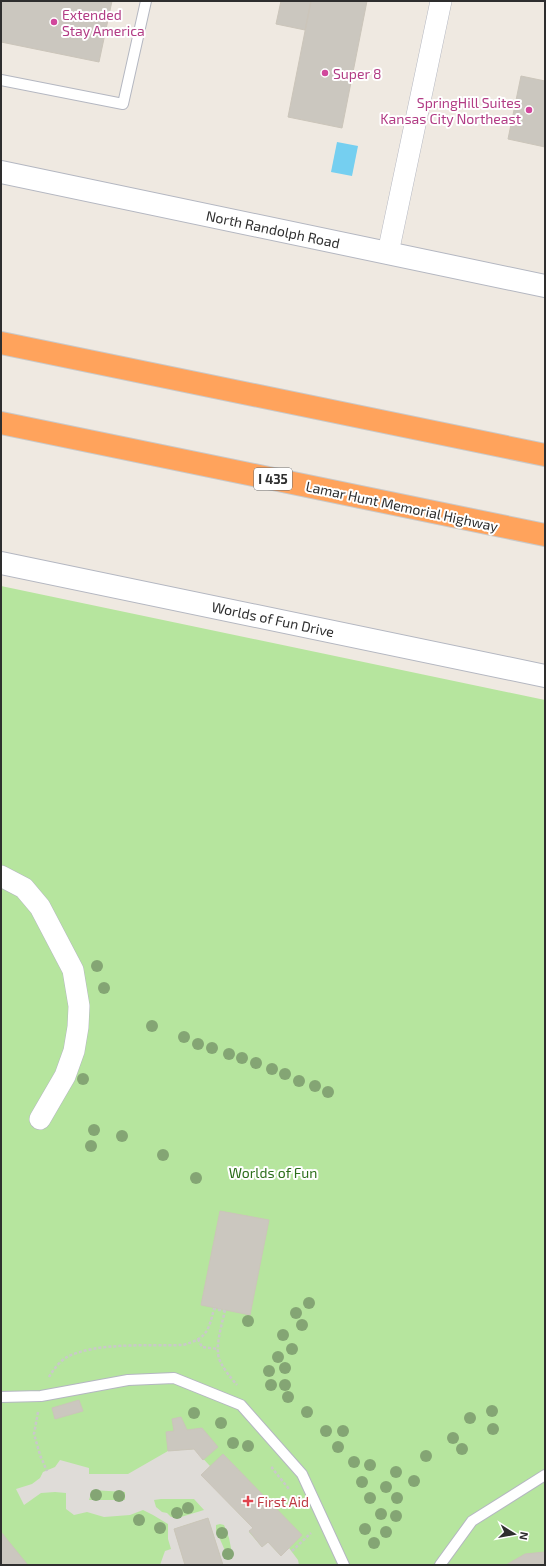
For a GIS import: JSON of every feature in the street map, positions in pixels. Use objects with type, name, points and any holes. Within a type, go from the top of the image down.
[{"type":"highway","points":[[1,343],[545,455]]},
{"type":"highway","name":"Lamar Hunt Memorial Highway","points":[[1,423],[545,535]]},
{"type":"main road","name":"North Randolph Road","points":[[1,172],[545,286]]},
{"type":"main road","name":"Worlds of Fun Drive","points":[[1,563],[545,676]]},
{"type":"street","points":[[388,253],[442,1]]},
{"type":"street","points":[[1,876],[24,888],[40,907],[73,970],[77,992],[79,1006],[78,1027],[74,1051],[65,1076],[40,1118]]},
{"type":"lane","points":[[1,80],[123,104],[146,1]]},
{"type":"lane","points":[[1,1397],[41,1396],[128,1380],[174,1378],[241,1405],[302,1474],[344,1565]]},
{"type":"lane","points":[[440,1565],[472,1521],[545,1475]]},
{"type":"path","points":[[198,1339],[202,1348],[218,1349]]},
{"type":"green space","name":"Worlds of Fun","points":[[1,586],[545,700],[545,1565],[1,1565]]},
{"type":"shaded area","points":[[194,1449],[210,1466],[202,1475],[253,1528],[249,1532],[262,1547],[268,1542],[281,1556],[289,1548],[298,1560],[299,1565],[223,1565],[208,1518],[174,1529],[185,1565],[160,1565],[165,1551],[171,1549],[168,1539],[168,1524],[153,1515],[143,1510],[130,1515],[104,1517],[87,1512],[74,1515],[66,1509],[66,1493],[41,1493],[24,1505],[16,1489],[32,1484],[40,1478],[43,1472],[55,1467],[60,1460],[89,1468],[89,1474],[128,1474],[168,1451]],"holes":[[[92,1490],[125,1492],[125,1500],[89,1500]],[[194,1499],[204,1510],[181,1517],[171,1517],[156,1507],[154,1500]],[[216,1525],[224,1525],[229,1538],[232,1553],[232,1558],[229,1560],[216,1530]]]},
{"type":"water","points":[[337,142],[358,146],[352,176],[331,172]]},
{"type":"building","name":"Extended Stay America","points":[[1,1],[112,1],[99,62],[1,42]]},
{"type":"building","points":[[281,1],[311,1],[305,30],[276,24]]},
{"type":"building","name":"Super 8","points":[[311,1],[367,1],[342,128],[288,117]]},
{"type":"building","name":"SpringHill Suites Kansas City Northeast","points":[[521,76],[545,81],[545,147],[508,139]]},
{"type":"building","points":[[220,1211],[269,1220],[250,1315],[201,1305]]},
{"type":"building","points":[[79,1400],[83,1411],[55,1419],[52,1408]]},
{"type":"building","points":[[181,1417],[187,1430],[202,1428],[218,1447],[203,1460],[194,1449],[168,1451],[166,1432],[174,1431],[172,1419]]},
{"type":"building","name":"First Aid","points":[[223,1454],[302,1535],[281,1556],[268,1542],[262,1547],[249,1531],[253,1528],[201,1475]]},
{"type":"building","points":[[208,1518],[223,1565],[185,1565],[174,1529]]},
{"type":"building","points":[[1,1532],[27,1564],[1,1565]]},
{"type":"building","points":[[545,1552],[545,1565],[506,1565],[525,1554]]},
{"type":"place","name":"Extended Stay America","points":[[54,22]]},
{"type":"place","name":"Super 8","points":[[325,73]]},
{"type":"place","name":"SpringHill Suites Kansas City Northeast","points":[[529,110]]},
{"type":"place","name":"First Aid","points":[[248,1501]]}]
